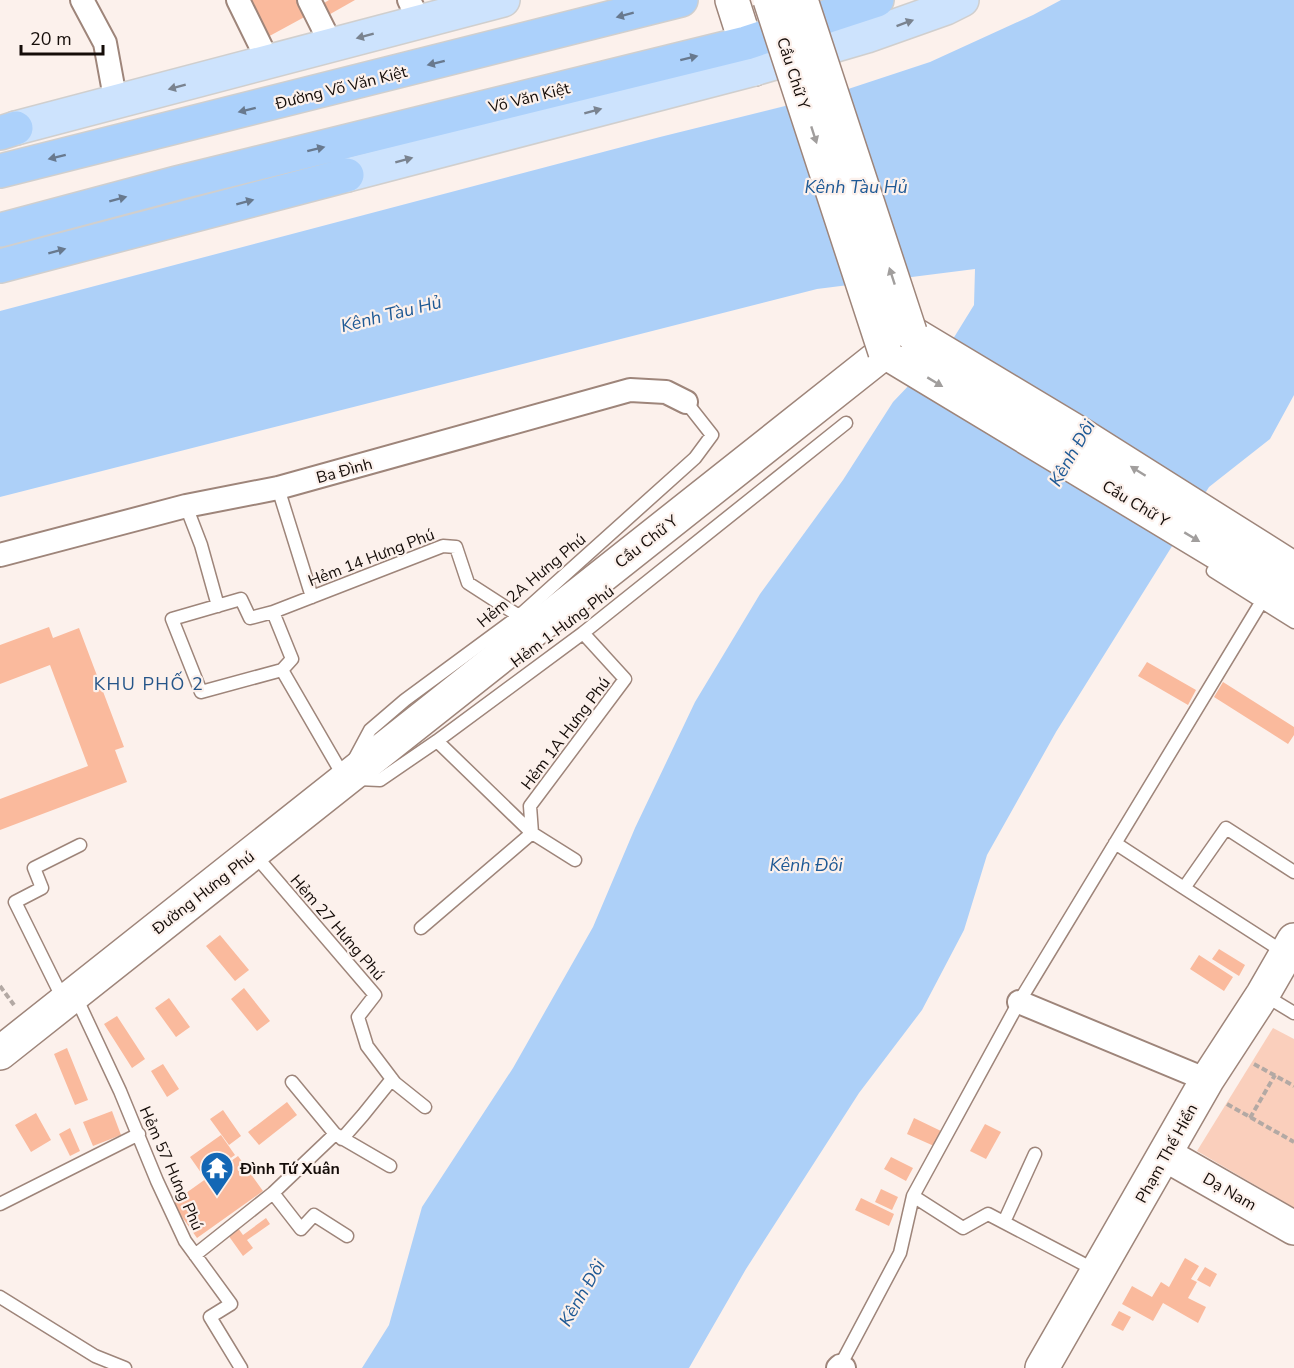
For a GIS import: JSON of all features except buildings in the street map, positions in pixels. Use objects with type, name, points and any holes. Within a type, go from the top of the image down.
[{"type":"highway","name":"Đường Võ Văn Kiệt","points":[[0,171],[681,0]]},
{"type":"highway","name":"Võ Văn Kiệt","points":[[0,230],[177,183],[750,56],[878,0]]},
{"type":"highway","points":[[0,266],[347,175]]},
{"type":"main road","points":[[5,126],[116,103],[332,46],[414,11],[503,0]]},
{"type":"main road","points":[[732,0],[750,56]]},
{"type":"main road","name":"Cầu Chữ Y","points":[[770,0],[898,342],[1294,599]]},
{"type":"main road","name":"Cầu Chữ Y","points":[[801,0],[898,342],[1080,434],[1294,569]]},
{"type":"main road","name":"Võ Văn Kiệt","points":[[840,18],[946,8],[962,0]]},
{"type":"main road","name":"Võ Văn Kiệt","points":[[347,175],[750,56]]},
{"type":"main road","name":"Cầu Chữ Y","points":[[406,731],[898,342]]},
{"type":"main road","name":"Đường Hưng Phú","points":[[0,1053],[406,731]]},
{"type":"main road","name":"Phạm Thế Hiển","points":[[1042,1368],[1204,1085],[1263,994],[1290,947]]},
{"type":"main road","name":"Dạ Nam","points":[[1166,1155],[1294,1228]]},
{"type":"street","points":[[82,0],[105,43],[116,103]]},
{"type":"street","points":[[238,0],[269,63]]},
{"type":"street","points":[[309,0],[332,46]]},
{"type":"street","name":"Ba Đình","points":[[0,555],[186,506],[278,488],[630,390],[666,392],[686,402]]},
{"type":"street","points":[[1019,1002],[1204,1085]]},
{"type":"lane","name":"Hẻm 2A Hưng Phú","points":[[345,778],[370,730],[405,700],[519,616],[695,458],[712,435],[686,402]]},
{"type":"lane","name":"Hẻm 1 Hưng Phú","points":[[345,778],[380,780],[436,741],[583,633],[846,423]]},
{"type":"lane","points":[[278,488],[312,597]]},
{"type":"lane","points":[[186,506],[201,545],[218,606]]},
{"type":"lane","name":"Hẻm 14 Hưng Phú","points":[[282,670],[201,692],[172,620],[241,599],[250,618],[273,612],[442,546],[456,547],[468,584],[519,616]]},
{"type":"lane","points":[[1213,571],[1294,622]]},
{"type":"lane","points":[[841,1367],[900,1253],[914,1196],[1019,1002],[1262,602]]},
{"type":"lane","points":[[273,612],[292,659],[282,670],[345,778]]},
{"type":"lane","name":"Hẻm 1A Hưng Phú","points":[[532,833],[530,806],[625,679],[583,633]]},
{"type":"lane","points":[[436,741],[532,833],[575,860]]},
{"type":"lane","points":[[1184,888],[1226,828],[1294,872]]},
{"type":"lane","points":[[421,928],[532,833]]},
{"type":"lane","points":[[1115,843],[1184,888],[1290,947]]},
{"type":"lane","name":"Hẻm 57 Hưng Phú","points":[[80,845],[34,868],[42,888],[15,902],[69,998],[139,1134],[185,1241],[231,1304],[210,1317],[241,1368]]},
{"type":"lane","name":"Hẻm 27 Hưng Phú","points":[[253,853],[375,995],[358,1017],[366,1046],[392,1079],[425,1107]]},
{"type":"lane","points":[[1263,994],[1294,1013]]},
{"type":"lane","points":[[195,1255],[273,1194],[338,1137],[392,1079]]},
{"type":"lane","points":[[292,1082],[338,1137],[390,1166]]},
{"type":"lane","points":[[0,1204],[139,1134]]},
{"type":"lane","points":[[1004,1222],[1035,1154]]},
{"type":"lane","points":[[273,1194],[301,1229],[314,1215],[347,1236]]},
{"type":"lane","points":[[914,1196],[963,1228],[988,1214],[1098,1272]]},
{"type":"lane","points":[[0,1297],[95,1356],[125,1368]]},
{"type":"path","points":[[1227,1049],[1294,1086]]},
{"type":"path","points":[[1250,1118],[1275,1076]]},
{"type":"path","points":[[1204,1085],[1250,1118],[1294,1142]]},
{"type":"shaded area","points":[[1273,1028],[1294,1039],[1294,1208],[1197,1151]]},
{"type":"water","points":[[1061,0],[1294,0],[1294,395],[1270,439],[1209,487],[1056,732],[987,855],[964,930],[922,1010],[859,1093],[746,1269],[689,1368],[362,1368],[389,1325],[422,1207],[513,1068],[593,927],[635,828],[695,702],[760,594],[843,480],[893,402],[953,339],[974,305],[975,269],[817,289],[0,497],[0,311],[660,137],[833,94],[930,62]]},
{"type":"place","name":"Đình Tứ Xuân","points":[[217,1197]]},
{"type":"district","name":"KHU PHỐ 2","points":[[149,684]]},
{"type":"water label","name":"Kênh Tàu Hủ","points":[[856,187]]},
{"type":"water label","name":"Kênh Tàu Hủ","points":[[391,314]]},
{"type":"water label","name":"Kênh Đôi","points":[[1072,453]]},
{"type":"water label","name":"Kênh Đôi","points":[[806,865]]},
{"type":"water label","name":"Kênh Đôi","points":[[582,1293]]}]
